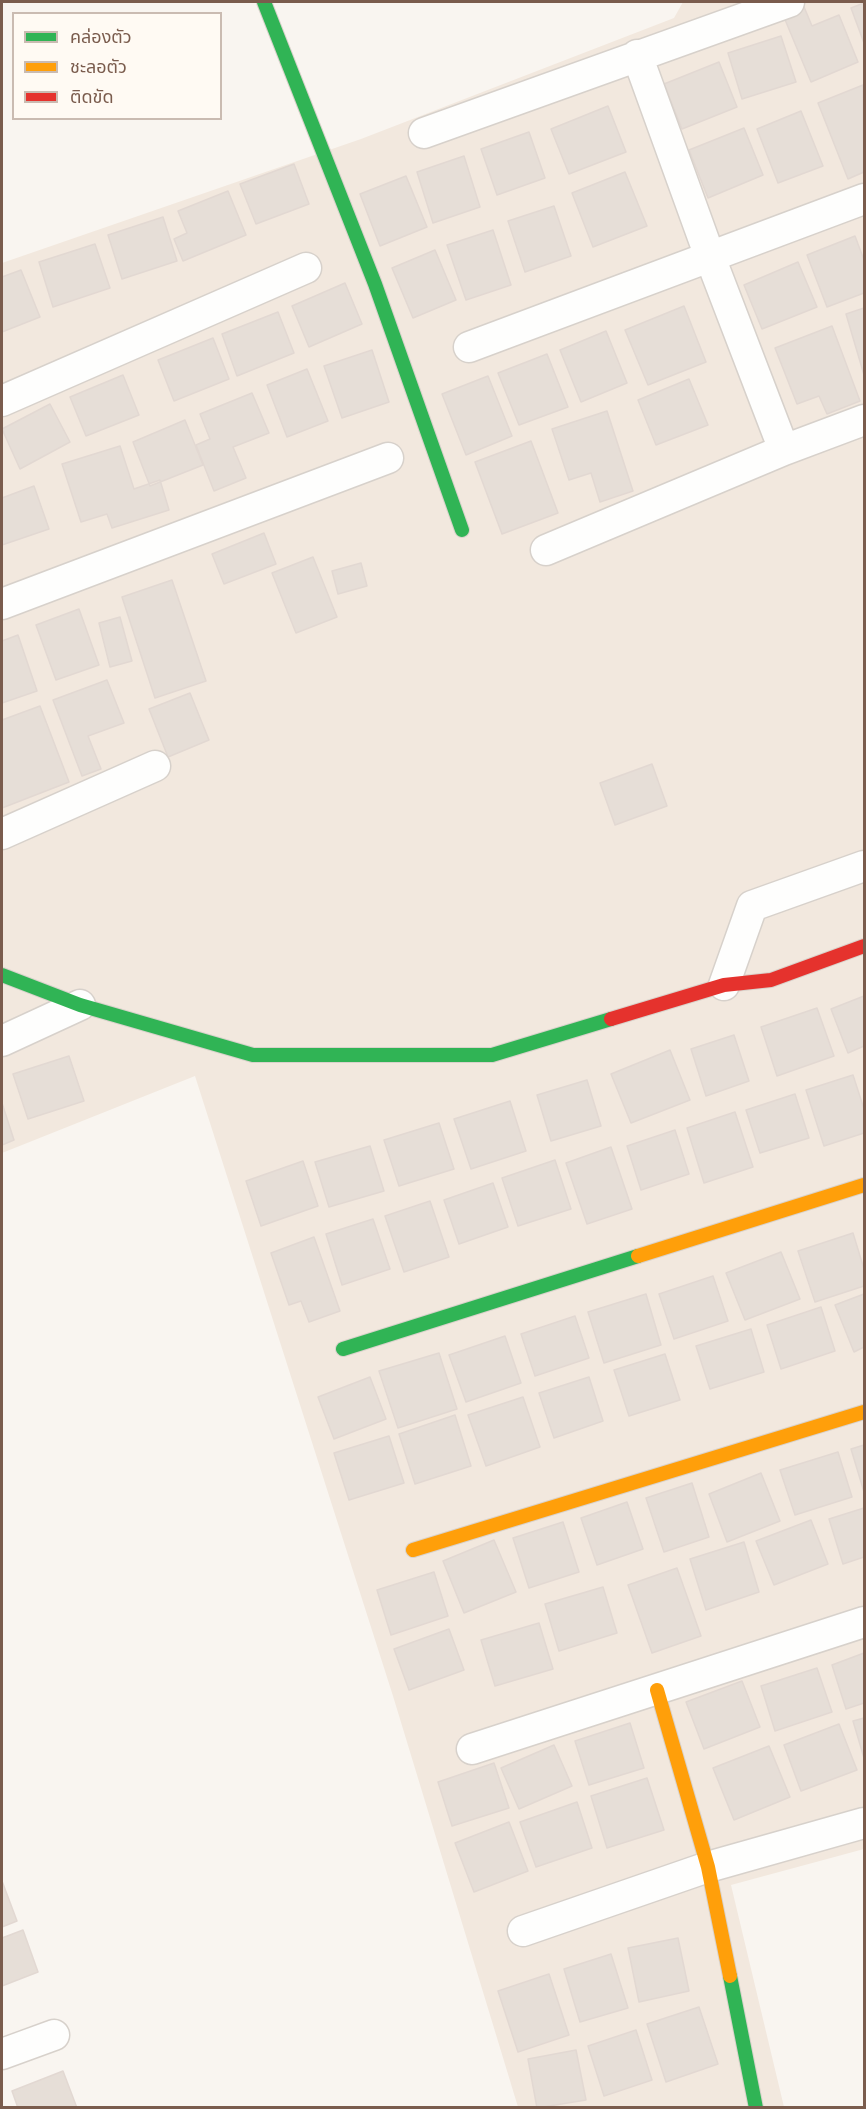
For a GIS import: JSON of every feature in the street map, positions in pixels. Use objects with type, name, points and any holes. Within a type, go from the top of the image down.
[{"type":"street","points":[[264,2],[375,284],[462,531]]},
{"type":"street","points":[[424,133],[638,54],[789,2]]},
{"type":"street","points":[[638,54],[710,257],[784,450]]},
{"type":"street","points":[[469,348],[864,199]]},
{"type":"street","points":[[2,401],[306,268]]},
{"type":"street","points":[[546,550],[784,450],[864,420]]},
{"type":"street","points":[[2,604],[388,458]]},
{"type":"street","points":[[2,834],[155,766]]},
{"type":"street","points":[[724,985],[752,906],[864,866]]},
{"type":"street","points":[[2,975],[80,1005],[253,1055],[492,1055],[724,985],[771,980],[864,946]]},
{"type":"street","points":[[2,1041],[80,1005]]},
{"type":"street","points":[[343,1349],[864,1185]]},
{"type":"street","points":[[413,1550],[864,1412]]},
{"type":"street","points":[[472,1749],[864,1623]]},
{"type":"street","points":[[657,1690],[708,1867],[756,2108]]},
{"type":"street","points":[[523,1931],[708,1867],[864,1823]]},
{"type":"street","points":[[2,2054],[54,2035]]},
{"type":"shaded area","points":[[683,2],[864,2],[864,1849],[731,1885],[784,2107],[518,2107],[393,1696],[195,1076],[2,1153],[2,263],[361,139],[674,18]]},
{"type":"building","points":[[802,2],[812,26],[839,15],[858,62],[811,82],[781,10]]},
{"type":"building","points":[[864,3],[864,43],[851,8]]},
{"type":"building","points":[[781,36],[796,82],[742,99],[728,53]]},
{"type":"building","points":[[719,62],[737,107],[682,129],[664,84]]},
{"type":"building","points":[[863,85],[864,172],[848,179],[818,103]]},
{"type":"building","points":[[608,106],[626,152],[569,174],[551,129]]},
{"type":"building","points":[[801,111],[823,166],[778,183],[757,129]]},
{"type":"building","points":[[744,128],[763,175],[708,198],[689,150]]},
{"type":"building","points":[[529,132],[545,178],[497,195],[481,149]]},
{"type":"building","points":[[464,156],[480,207],[433,223],[417,172]]},
{"type":"building","points":[[294,164],[309,204],[256,224],[240,184]]},
{"type":"building","points":[[625,172],[647,226],[593,247],[572,193]]},
{"type":"building","points":[[406,176],[427,227],[380,246],[360,194]]},
{"type":"building","points":[[228,191],[246,235],[183,261],[174,239],[187,233],[178,211]]},
{"type":"building","points":[[554,206],[571,256],[525,272],[508,221]]},
{"type":"building","points":[[163,217],[177,261],[122,279],[108,235]]},
{"type":"building","points":[[493,230],[511,285],[466,300],[447,245]]},
{"type":"building","points":[[855,236],[864,260],[864,293],[827,307],[807,255]]},
{"type":"building","points":[[95,244],[110,288],[53,307],[39,262]]},
{"type":"building","points":[[435,250],[456,300],[413,318],[392,268]]},
{"type":"building","points":[[798,262],[817,307],[762,329],[744,285]]},
{"type":"building","points":[[21,270],[40,317],[2,332],[2,277]]},
{"type":"building","points":[[345,283],[362,324],[309,347],[292,306]]},
{"type":"building","points":[[684,306],[706,362],[648,385],[625,330]]},
{"type":"building","points":[[864,308],[864,375],[846,314]]},
{"type":"building","points":[[278,312],[294,353],[237,376],[222,334]]},
{"type":"building","points":[[832,326],[860,401],[827,414],[819,396],[797,404],[775,348]]},
{"type":"building","points":[[606,331],[627,383],[581,402],[560,350]]},
{"type":"building","points":[[213,338],[229,379],[174,401],[158,360]]},
{"type":"building","points":[[372,350],[389,402],[342,418],[324,366]]},
{"type":"building","points":[[547,354],[568,407],[519,425],[498,373]]},
{"type":"building","points":[[307,369],[328,421],[287,437],[267,385]]},
{"type":"building","points":[[123,375],[139,415],[86,436],[70,397]]},
{"type":"building","points":[[488,376],[512,436],[466,455],[442,394]]},
{"type":"building","points":[[689,379],[708,425],[656,445],[638,400]]},
{"type":"building","points":[[252,393],[269,433],[233,447],[246,478],[214,491],[196,445],[210,439],[200,414]]},
{"type":"building","points":[[50,404],[70,442],[20,469],[2,429]]},
{"type":"building","points":[[607,411],[633,491],[600,502],[591,473],[569,480],[552,429]]},
{"type":"building","points":[[185,420],[203,465],[150,486],[133,442]]},
{"type":"building","points":[[531,441],[558,513],[502,534],[475,462]]},
{"type":"building","points":[[120,446],[134,489],[160,480],[169,510],[112,528],[107,514],[81,522],[62,464]]},
{"type":"building","points":[[34,486],[49,529],[2,545],[2,498]]},
{"type":"building","points":[[264,533],[276,564],[224,584],[212,554]]},
{"type":"building","points":[[313,557],[337,617],[296,633],[272,573]]},
{"type":"building","points":[[361,563],[367,586],[338,594],[332,571]]},
{"type":"building","points":[[172,580],[206,681],[155,698],[122,597]]},
{"type":"building","points":[[79,609],[99,665],[56,680],[36,625]]},
{"type":"building","points":[[120,617],[132,661],[110,667],[99,623]]},
{"type":"building","points":[[18,635],[37,691],[2,703],[2,641]]},
{"type":"building","points":[[107,680],[124,723],[88,736],[101,769],[82,776],[53,700]]},
{"type":"building","points":[[190,693],[209,740],[168,757],[149,709]]},
{"type":"building","points":[[40,706],[69,782],[2,808],[2,720]]},
{"type":"building","points":[[652,764],[667,806],[615,825],[600,783]]},
{"type":"building","points":[[864,996],[864,1046],[848,1053],[831,1009]]},
{"type":"building","points":[[817,1008],[834,1056],[777,1076],[761,1027]]},
{"type":"building","points":[[734,1035],[749,1081],[706,1096],[691,1049]]},
{"type":"building","points":[[670,1050],[690,1100],[631,1123],[611,1074]]},
{"type":"building","points":[[69,1056],[84,1101],[28,1119],[13,1074]]},
{"type":"building","points":[[853,1075],[864,1109],[864,1133],[824,1146],[806,1090]]},
{"type":"building","points":[[587,1080],[601,1126],[551,1141],[537,1095]]},
{"type":"building","points":[[795,1094],[809,1138],[760,1153],[746,1110]]},
{"type":"building","points":[[510,1101],[526,1151],[471,1169],[454,1119]]},
{"type":"building","points":[[2,1103],[14,1140],[2,1145]]},
{"type":"building","points":[[735,1112],[753,1167],[704,1183],[687,1128]]},
{"type":"building","points":[[439,1123],[454,1169],[399,1186],[384,1140]]},
{"type":"building","points":[[675,1130],[689,1174],[641,1190],[627,1146]]},
{"type":"building","points":[[370,1146],[384,1191],[329,1207],[315,1162]]},
{"type":"building","points":[[611,1147],[632,1209],[587,1224],[566,1163]]},
{"type":"building","points":[[555,1160],[571,1209],[518,1226],[502,1178]]},
{"type":"building","points":[[303,1161],[318,1206],[261,1226],[246,1181]]},
{"type":"building","points":[[493,1183],[508,1227],[459,1244],[444,1200]]},
{"type":"building","points":[[430,1201],[449,1257],[404,1272],[385,1216]]},
{"type":"building","points":[[373,1219],[390,1269],[342,1285],[326,1234]]},
{"type":"building","points":[[853,1233],[864,1269],[864,1286],[815,1302],[798,1251]]},
{"type":"building","points":[[314,1237],[340,1311],[309,1322],[301,1301],[289,1305],[271,1253]]},
{"type":"building","points":[[781,1252],[800,1299],[745,1320],[726,1273]]},
{"type":"building","points":[[713,1276],[728,1321],[674,1339],[659,1294]]},
{"type":"building","points":[[646,1294],[661,1345],[604,1363],[588,1312]]},
{"type":"building","points":[[864,1294],[864,1347],[854,1352],[835,1305]]},
{"type":"building","points":[[821,1307],[835,1351],[781,1369],[767,1325]]},
{"type":"building","points":[[575,1316],[589,1358],[535,1376],[521,1334]]},
{"type":"building","points":[[751,1329],[764,1372],[710,1389],[696,1346]]},
{"type":"building","points":[[505,1336],[521,1383],[466,1402],[449,1355]]},
{"type":"building","points":[[439,1353],[457,1409],[398,1428],[379,1371]]},
{"type":"building","points":[[665,1354],[680,1400],[629,1416],[614,1370]]},
{"type":"building","points":[[370,1377],[386,1419],[334,1439],[318,1397]]},
{"type":"building","points":[[589,1377],[603,1421],[554,1438],[539,1393]]},
{"type":"building","points":[[523,1397],[540,1447],[486,1466],[468,1415]]},
{"type":"building","points":[[455,1415],[471,1466],[415,1484],[399,1434]]},
{"type":"building","points":[[389,1436],[404,1483],[349,1500],[334,1453]]},
{"type":"building","points":[[864,1445],[864,1492],[851,1449]]},
{"type":"building","points":[[838,1452],[852,1497],[795,1515],[780,1470]]},
{"type":"building","points":[[761,1473],[780,1521],[727,1542],[709,1494]]},
{"type":"building","points":[[692,1483],[709,1537],[664,1552],[646,1498]]},
{"type":"building","points":[[627,1502],[643,1549],[597,1565],[581,1518]]},
{"type":"building","points":[[864,1508],[864,1557],[843,1564],[829,1519]]},
{"type":"building","points":[[811,1520],[828,1564],[774,1585],[756,1541]]},
{"type":"building","points":[[563,1522],[579,1572],[529,1588],[513,1538]]},
{"type":"building","points":[[494,1540],[516,1592],[464,1613],[443,1561]]},
{"type":"building","points":[[744,1542],[759,1592],[706,1610],[690,1559]]},
{"type":"building","points":[[677,1568],[701,1636],[652,1653],[628,1585]]},
{"type":"building","points":[[434,1572],[448,1616],[391,1635],[377,1590]]},
{"type":"building","points":[[603,1587],[617,1633],[559,1651],[545,1604]]},
{"type":"building","points":[[539,1623],[553,1669],[495,1686],[481,1640]]},
{"type":"building","points":[[449,1629],[464,1670],[409,1690],[394,1649]]},
{"type":"building","points":[[864,1653],[864,1703],[846,1709],[832,1665]]},
{"type":"building","points":[[817,1668],[832,1712],[775,1731],[761,1686]]},
{"type":"building","points":[[742,1681],[760,1727],[704,1749],[686,1702]]},
{"type":"building","points":[[864,1718],[864,1758],[853,1721]]},
{"type":"building","points":[[630,1723],[644,1768],[589,1785],[575,1741]]},
{"type":"building","points":[[839,1724],[857,1770],[801,1791],[784,1745]]},
{"type":"building","points":[[554,1745],[572,1786],[519,1809],[501,1768]]},
{"type":"building","points":[[769,1746],[790,1797],[734,1820],[713,1768]]},
{"type":"building","points":[[494,1763],[509,1808],[452,1826],[438,1782]]},
{"type":"building","points":[[647,1778],[664,1830],[607,1848],[591,1796]]},
{"type":"building","points":[[577,1802],[592,1848],[536,1867],[520,1822]]},
{"type":"building","points":[[509,1822],[528,1871],[474,1892],[455,1843]]},
{"type":"building","points":[[2,1881],[17,1921],[2,1927]]},
{"type":"building","points":[[23,1930],[38,1972],[2,1986],[2,1938]]},
{"type":"building","points":[[678,1938],[689,1991],[639,2002],[628,1948]]},
{"type":"building","points":[[611,1954],[628,2008],[580,2022],[564,1969]]},
{"type":"building","points":[[549,1974],[569,2035],[518,2052],[498,1991]]},
{"type":"building","points":[[699,2007],[718,2064],[666,2082],[647,2024]]},
{"type":"building","points":[[636,2030],[652,2080],[604,2096],[588,2046]]},
{"type":"building","points":[[576,2050],[586,2100],[537,2108],[528,2059]]},
{"type":"building","points":[[63,2071],[77,2108],[18,2108],[12,2091]]},
{"type":"traffic: fast","points":[[264,2],[375,284],[462,530]]},
{"type":"traffic: fast","points":[[2,975],[80,1005],[253,1055],[492,1055],[611,1019]]},
{"type":"traffic: fast","points":[[343,1349],[638,1256]]},
{"type":"traffic: fast","points":[[730,1976],[756,2108]]},
{"type":"traffic: slow","points":[[638,1256],[864,1185]]},
{"type":"traffic: slow","points":[[413,1550],[864,1412]]},
{"type":"traffic: slow","points":[[657,1690],[708,1867],[730,1976]]},
{"type":"traffic: jam","points":[[611,1019],[724,985],[771,980],[864,946]]}]
